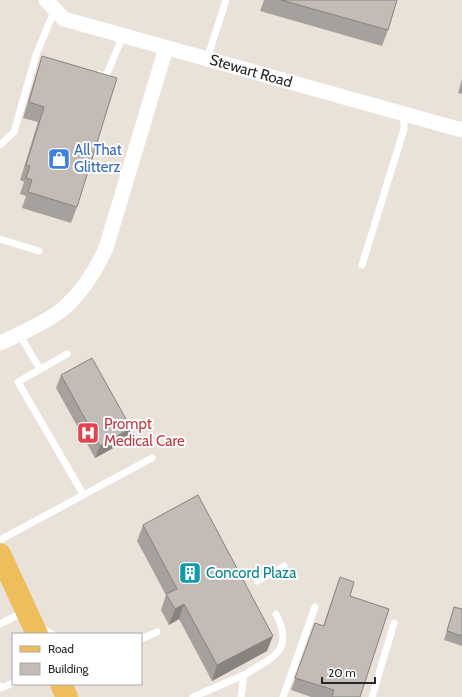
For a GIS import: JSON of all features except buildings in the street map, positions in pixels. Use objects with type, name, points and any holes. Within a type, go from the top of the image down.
[{"type":"main road","points":[[2,565],[31,621]]},
{"type":"main road","points":[[61,685],[67,697]]},
{"type":"street","name":"Stewart Road","points":[[50,4],[64,19],[462,130]]},
{"type":"street","points":[[0,343],[19,334],[64,308],[83,288],[97,268],[106,248],[166,48]]},
{"type":"lane","points":[[207,59],[226,0]]},
{"type":"lane","points":[[0,145],[14,132],[40,56],[50,4]]},
{"type":"lane","points":[[92,72],[106,76],[123,36]]},
{"type":"lane","points":[[362,265],[404,129],[404,114]]},
{"type":"lane","points":[[0,238],[39,251]]},
{"type":"lane","points":[[19,334],[40,369]]},
{"type":"lane","points":[[67,354],[18,382],[83,494]]},
{"type":"lane","points":[[0,540],[152,458]]},
{"type":"lane","points":[[257,581],[284,566]]},
{"type":"lane","points":[[283,697],[315,607]]},
{"type":"lane","points":[[193,697],[244,675],[273,658],[282,647],[284,636],[276,614]]},
{"type":"lane","points":[[0,624],[31,621],[50,633]]},
{"type":"lane","points":[[372,697],[394,623]]},
{"type":"lane","points":[[142,639],[157,632]]},
{"type":"lane","points":[[241,697],[244,675]]},
{"type":"lane","points":[[0,687],[12,683]]},
{"type":"place","name":"All That Glitterz","points":[[59,159]]},
{"type":"place","name":"Prompt Medical Care","points":[[88,433]]},
{"type":"place","name":"Concord Plaza","points":[[190,573]]}]
